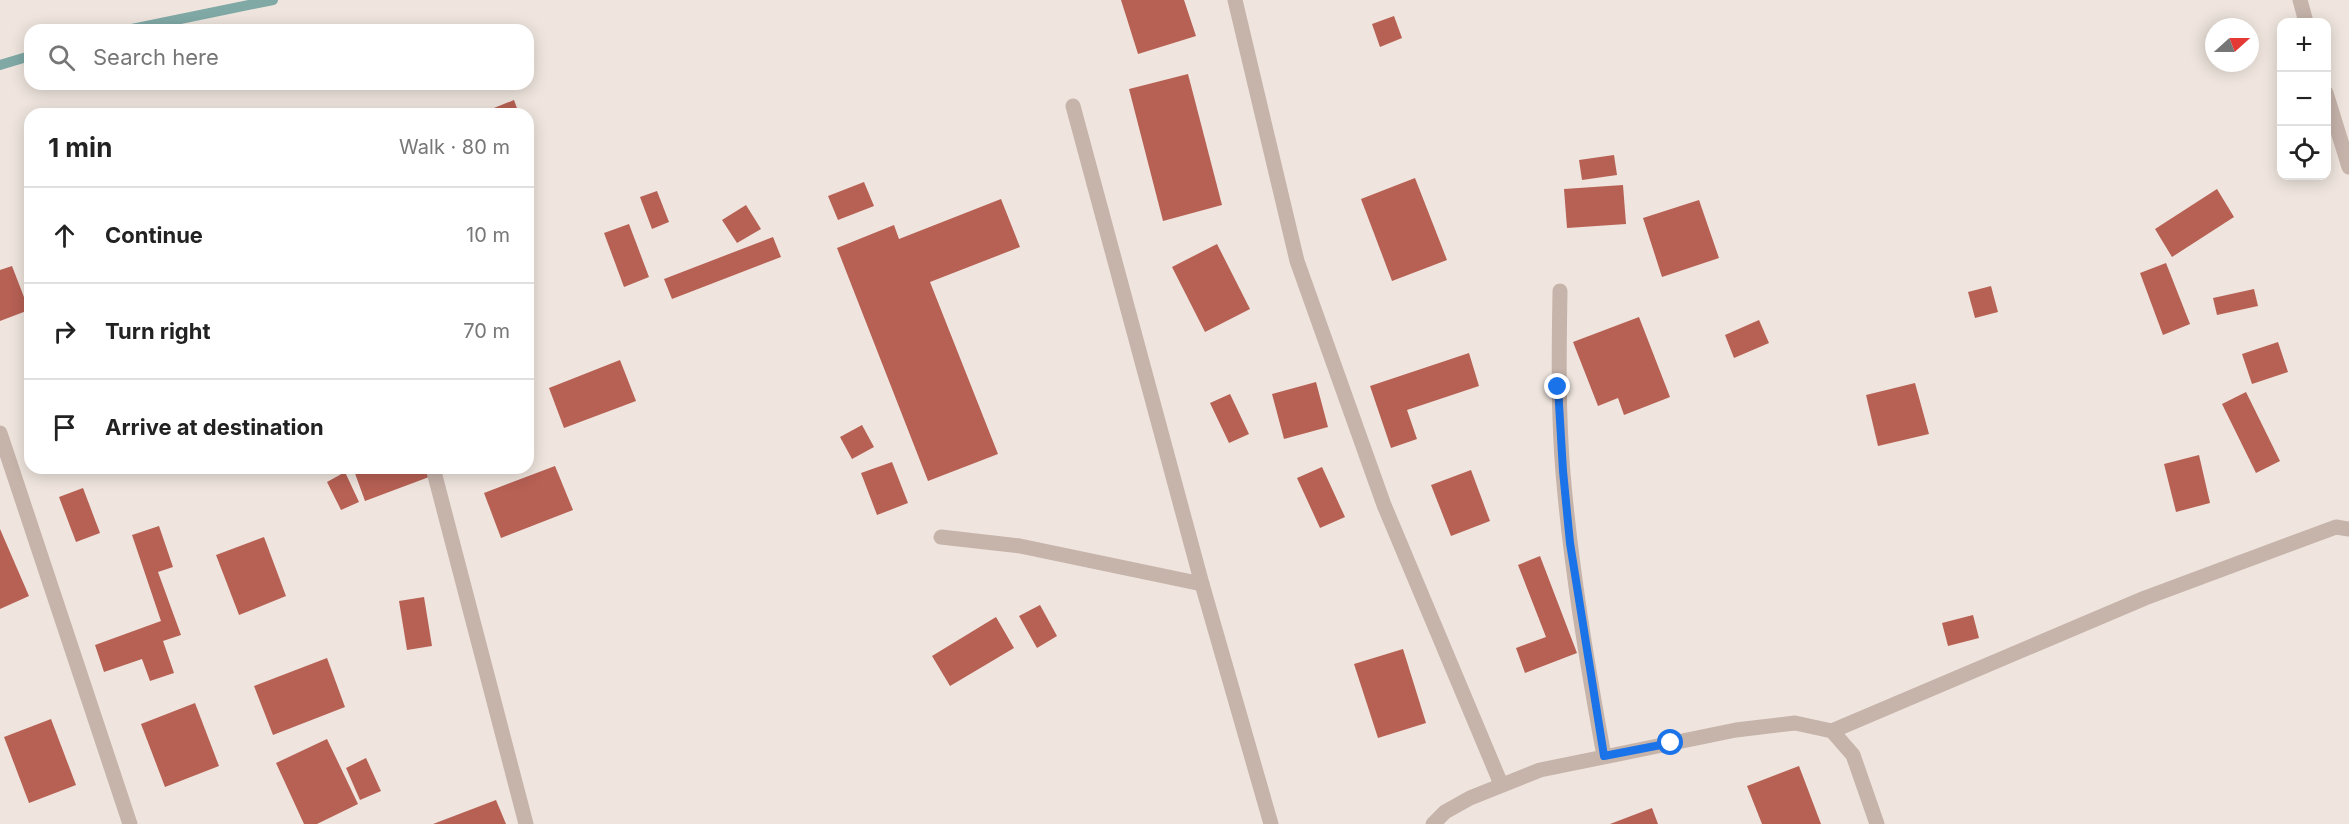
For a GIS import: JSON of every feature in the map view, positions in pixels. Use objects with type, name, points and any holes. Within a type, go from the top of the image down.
[{"type":"street","points":[[1235,0],[1297,261],[1383,505],[1501,784]]},
{"type":"street","points":[[2300,0],[2305,18]]},
{"type":"street","points":[[1073,106],[1202,584],[1271,824]]},
{"type":"street","points":[[2331,109],[2349,167]]},
{"type":"street","points":[[1560,291],[1558,387],[1563,471],[1570,543],[1604,756]]},
{"type":"street","points":[[0,433],[130,824]]},
{"type":"street","points":[[435,474],[526,824]]},
{"type":"street","points":[[1433,824],[1445,812],[1501,784],[1540,770],[1736,730],[1795,723],[1832,731],[2145,598],[2336,526],[2349,529]]},
{"type":"street","points":[[941,537],[1020,546],[1202,584]]},
{"type":"street","points":[[1832,731],[1853,755],[1877,824]]},
{"type":"building","points":[[1121,0],[1184,0],[1196,36],[1138,54]]},
{"type":"building","points":[[1394,16],[1402,38],[1380,47],[1372,24]]},
{"type":"building","points":[[1188,74],[1222,205],[1163,221],[1129,89]]},
{"type":"building","points":[[514,100],[517,108],[494,108]]},
{"type":"building","points":[[1614,155],[1617,175],[1582,180],[1579,160]]},
{"type":"building","points":[[1415,178],[1447,260],[1392,281],[1361,199]]},
{"type":"building","points":[[864,182],[874,206],[838,220],[828,196]]},
{"type":"building","points":[[1623,185],[1626,224],[1567,228],[1564,189]]},
{"type":"building","points":[[2217,189],[2234,217],[2172,257],[2155,229]]},
{"type":"building","points":[[657,191],[669,222],[652,229],[640,197]]},
{"type":"building","points":[[1001,199],[1020,247],[930,282],[998,454],[928,481],[837,248],[894,225],[899,239]]},
{"type":"building","points":[[1699,200],[1719,258],[1662,277],[1643,218]]},
{"type":"building","points":[[746,205],[761,229],[737,243],[722,220]]},
{"type":"building","points":[[629,224],[649,277],[624,287],[604,233]]},
{"type":"building","points":[[773,237],[781,257],[672,299],[664,279]]},
{"type":"building","points":[[1217,244],[1250,309],[1205,332],[1172,267]]},
{"type":"building","points":[[2166,263],[2190,324],[2163,335],[2140,273]]},
{"type":"building","points":[[12,266],[24,297],[24,312],[0,321],[0,270]]},
{"type":"building","points":[[1991,286],[1998,312],[1975,318],[1968,292]]},
{"type":"building","points":[[2254,289],[2258,306],[2217,315],[2213,298]]},
{"type":"building","points":[[1639,317],[1670,397],[1624,415],[1618,398],[1598,406],[1573,342]]},
{"type":"building","points":[[1759,320],[1769,343],[1734,358],[1725,335]]},
{"type":"building","points":[[2278,342],[2288,372],[2252,384],[2242,354]]},
{"type":"building","points":[[1469,353],[1479,386],[1407,410],[1417,439],[1391,448],[1370,386]]},
{"type":"building","points":[[620,360],[636,401],[564,428],[549,388]]},
{"type":"building","points":[[1316,382],[1328,427],[1284,439],[1272,394]]},
{"type":"building","points":[[1915,383],[1929,434],[1878,446],[1866,395]]},
{"type":"building","points":[[2246,392],[2280,461],[2256,473],[2222,404]]},
{"type":"building","points":[[1230,394],[1249,434],[1229,443],[1210,403]]},
{"type":"building","points":[[862,425],[874,447],[852,459],[840,437]]},
{"type":"building","points":[[2199,455],[2210,503],[2176,512],[2164,464]]},
{"type":"building","points":[[892,462],[908,503],[877,515],[861,473]]},
{"type":"building","points":[[555,466],[573,510],[501,538],[484,493]]},
{"type":"building","points":[[1322,467],[1345,517],[1320,528],[1297,478]]},
{"type":"building","points":[[1471,470],[1490,521],[1451,536],[1431,485]]},
{"type":"building","points":[[346,474],[359,502],[341,510],[327,482]]},
{"type":"building","points":[[355,474],[428,474],[429,477],[365,501]]},
{"type":"building","points":[[83,488],[100,533],[76,542],[59,497]]},
{"type":"building","points":[[159,526],[173,567],[158,572],[181,635],[163,641],[174,673],[150,681],[142,659],[104,672],[95,645],[161,621],[132,535]]},
{"type":"building","points":[[0,529],[29,596],[0,609]]},
{"type":"building","points":[[264,537],[286,596],[239,615],[216,555]]},
{"type":"building","points":[[1540,556],[1577,653],[1525,673],[1516,648],[1546,637],[1518,565]]},
{"type":"building","points":[[424,597],[432,646],[407,650],[399,601]]},
{"type":"building","points":[[1040,605],[1057,636],[1037,648],[1019,616]]},
{"type":"building","points":[[1973,615],[1979,638],[1948,646],[1942,623]]},
{"type":"building","points":[[996,617],[1014,648],[950,686],[932,656]]},
{"type":"building","points":[[1403,649],[1426,723],[1378,738],[1354,664]]},
{"type":"building","points":[[327,658],[345,707],[273,735],[254,686]]},
{"type":"building","points":[[195,703],[219,766],[165,787],[141,724]]},
{"type":"building","points":[[51,719],[76,785],[29,803],[4,737]]},
{"type":"building","points":[[327,739],[358,804],[317,824],[304,824],[276,763]]},
{"type":"building","points":[[366,758],[381,791],[360,800],[346,768]]},
{"type":"building","points":[[1799,766],[1821,824],[1762,824],[1747,786]]},
{"type":"building","points":[[496,800],[506,824],[433,824]]},
{"type":"building","points":[[1652,808],[1658,824],[1610,824]]},
{"type":"waterway","points":[[156,24],[273,0]]},
{"type":"waterway","points":[[0,65],[24,58]]},
{"type":"route","points":[[1558,387],[1570,543],[1604,756],[1671,743]]}]
